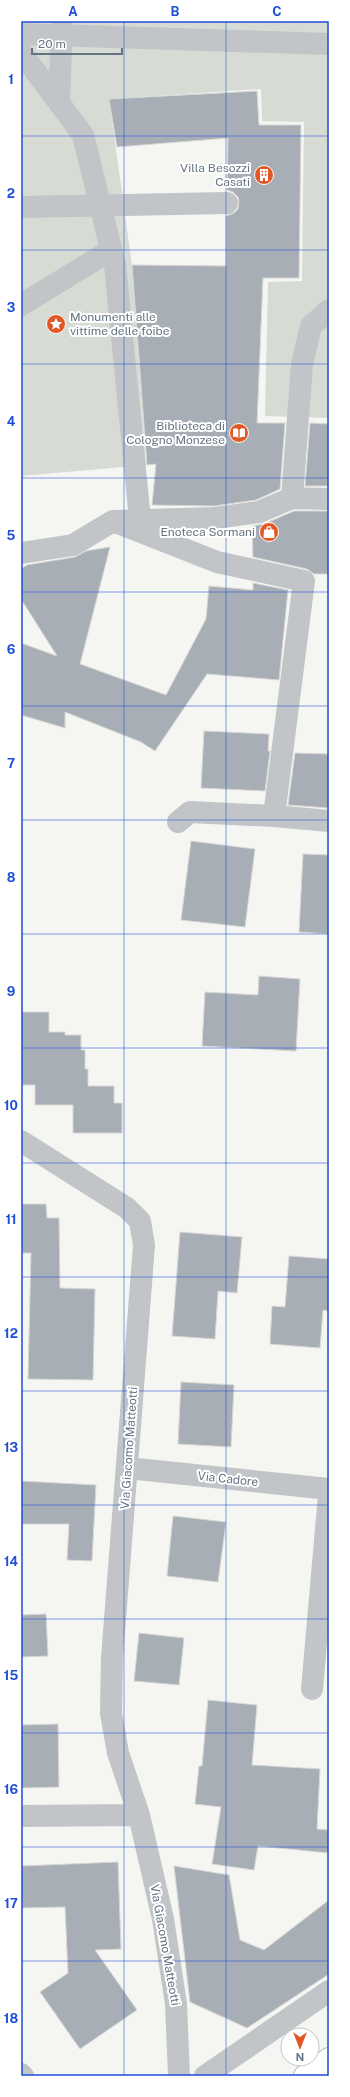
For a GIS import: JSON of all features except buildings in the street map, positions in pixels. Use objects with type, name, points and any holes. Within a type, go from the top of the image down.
[{"type":"highway","points":[[305,2076],[329,2059]]},
{"type":"street","points":[[59,103],[62,28]]},
{"type":"street","points":[[21,34],[62,28],[329,44]]},
{"type":"street","points":[[21,52],[83,135],[115,265],[140,520]]},
{"type":"street","points":[[21,207],[227,202]]},
{"type":"street","points":[[21,305],[111,250]]},
{"type":"street","points":[[292,498],[302,364],[312,326],[329,310]]},
{"type":"street","points":[[21,553],[73,545],[113,521],[215,518],[259,512],[292,498],[329,500]]},
{"type":"street","points":[[113,521],[217,562],[304,582],[274,816]]},
{"type":"street","points":[[178,822],[190,812],[274,816],[329,821]]},
{"type":"street","name":"Via Giacomo Matteotti","points":[[21,1141],[127,1208],[140,1221],[144,1245],[112,1658],[111,1713],[118,1753],[139,1815],[163,1919],[176,2004],[179,2076]]},
{"type":"street","name":"Via Cadore","points":[[127,1468],[329,1489]]},
{"type":"street","points":[[312,1689],[329,1495]]},
{"type":"street","points":[[21,1816],[139,1815]]},
{"type":"street","points":[[205,2076],[329,1991]]},
{"type":"shaded area","points":[[21,21],[329,21],[329,418],[265,416],[268,282],[302,281],[304,122],[262,121],[261,89],[109,99],[132,265],[146,465],[21,476]]},
{"type":"place","name":"Villa Besozzi Casati","points":[[264,175]]},
{"type":"place","name":"Monumenti alle vittime delle foibe","points":[[56,324]]},
{"type":"place","name":"Biblioteca di Cologno Monzese","points":[[239,433]]},
{"type":"place","name":"Enoteca Sormani","points":[[269,532]]}]
